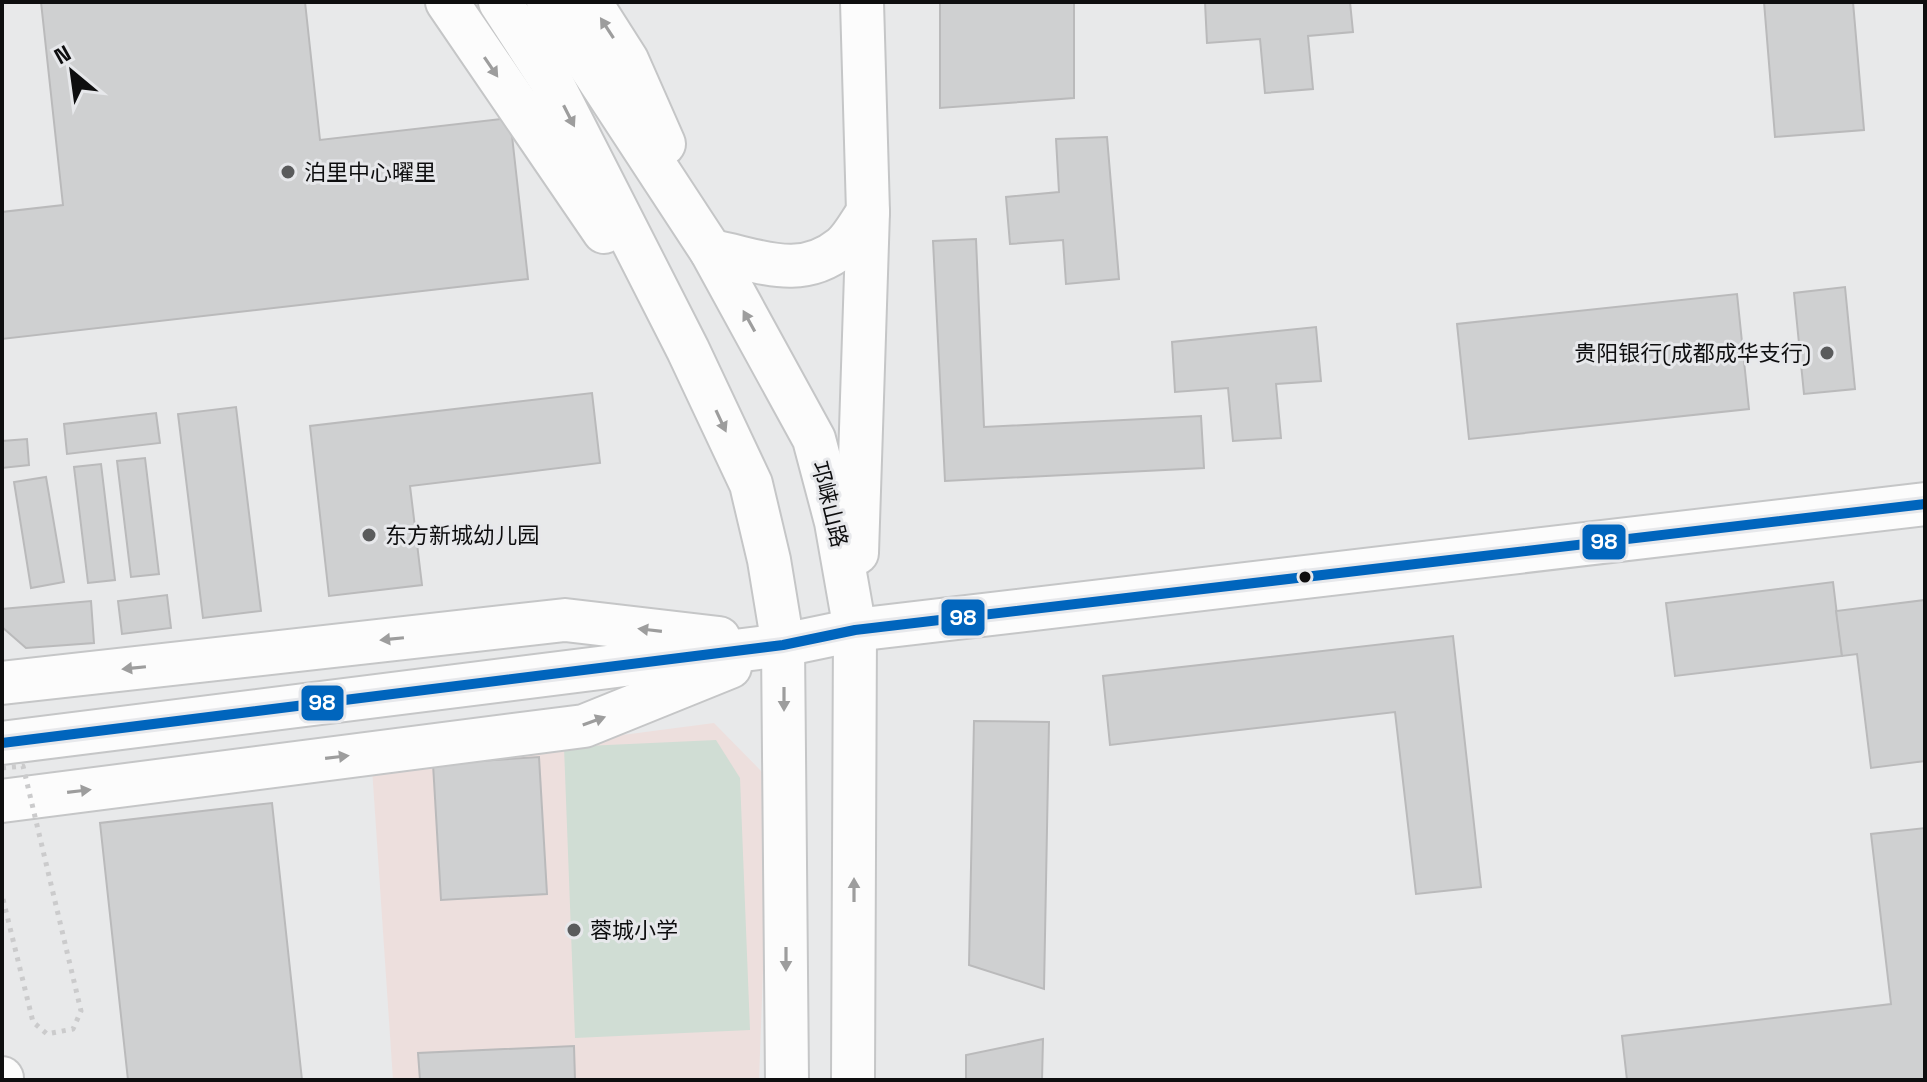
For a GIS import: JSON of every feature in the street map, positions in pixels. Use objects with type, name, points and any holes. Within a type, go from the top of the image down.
[{"type":"street","points":[[447,2],[559,168],[688,350]]},
{"type":"street","points":[[500,2],[550,79],[688,350],[751,484],[769,560],[783,645],[787,1080]]},
{"type":"street","name":"邛崃山路","points":[[548,2],[711,251],[814,439],[836,522],[855,630],[853,1080]]},
{"type":"street","points":[[590,2],[627,60],[711,251],[743,256],[769,266],[796,267],[843,247],[868,212]]},
{"type":"street","points":[[855,630],[868,212],[862,2]]},
{"type":"street","points":[[2,743],[783,645],[855,630],[1925,504]]},
{"type":"street","points":[[2,683],[565,620],[783,645]]},
{"type":"street","points":[[2,801],[584,726],[783,645]]},
{"type":"path","points":[[2,768],[23,766],[81,1011],[73,1029],[47,1034],[33,1022],[2,895]]},
{"type":"shaded area","name":"蓉城小学","points":[[714,723],[770,780],[759,1080],[393,1080],[372,768]]},
{"type":"shaded area","points":[[716,740],[740,778],[750,1030],[575,1038],[564,747]]},
{"type":"building","name":"泊里中心曜里","points":[[41,2],[305,2],[320,140],[510,118],[528,279],[2,339],[2,212],[63,205]]},
{"type":"building","points":[[940,2],[1074,2],[1074,98],[940,108]]},
{"type":"building","points":[[1205,2],[1350,2],[1353,32],[1308,36],[1313,89],[1265,93],[1260,39],[1207,43]]},
{"type":"building","points":[[1764,2],[1853,2],[1864,130],[1775,137]]},
{"type":"building","points":[[1107,137],[1119,279],[1066,284],[1063,240],[1010,244],[1006,197],[1059,192],[1056,139]]},
{"type":"building","points":[[976,239],[984,427],[1201,416],[1204,468],[945,481],[933,241]]},
{"type":"building","points":[[1845,287],[1855,389],[1804,394],[1794,293]]},
{"type":"building","points":[[1737,294],[1749,409],[1469,439],[1457,324]]},
{"type":"building","points":[[1316,327],[1321,381],[1276,384],[1281,438],[1233,441],[1228,388],[1175,392],[1172,342]]},
{"type":"building","name":"东方新城幼儿园","points":[[592,393],[600,463],[410,486],[422,585],[329,596],[310,426]]},
{"type":"building","points":[[236,407],[261,611],[203,618],[178,414]]},
{"type":"building","points":[[156,413],[160,443],[67,454],[64,424]]},
{"type":"building","points":[[27,439],[29,465],[2,468],[2,441]]},
{"type":"building","points":[[145,458],[159,574],[131,577],[117,461]]},
{"type":"building","points":[[101,464],[115,580],[88,583],[74,467]]},
{"type":"building","points":[[46,477],[64,582],[31,588],[14,482]]},
{"type":"building","points":[[1833,582],[1842,656],[1675,676],[1666,603]]},
{"type":"building","points":[[167,595],[171,628],[122,634],[118,601]]},
{"type":"building","points":[[1925,600],[1925,761],[1871,768],[1857,654],[1842,656],[1836,611]]},
{"type":"building","points":[[91,601],[94,643],[26,648],[2,627],[2,609]]},
{"type":"building","points":[[1453,636],[1481,887],[1416,894],[1395,712],[1110,745],[1103,676]]},
{"type":"building","points":[[974,721],[1049,722],[1044,989],[969,965]]},
{"type":"building","points":[[539,757],[547,894],[441,900],[433,764]]},
{"type":"building","points":[[272,803],[302,1080],[128,1080],[100,823]]},
{"type":"building","points":[[1925,828],[1925,1080],[1627,1080],[1622,1036],[1891,1004],[1871,834]]},
{"type":"building","points":[[1043,1039],[1042,1080],[966,1080],[966,1055]]},
{"type":"building","points":[[574,1046],[575,1080],[420,1080],[418,1053]]},
{"type":"transit line","name":"98","points":[[2,743],[783,645],[855,630],[1925,504]]},
{"type":"place","name":"泊里中心曜里","points":[[288,172]]},
{"type":"place","name":"贵阳银行(成都成华支行)","points":[[1827,353]]},
{"type":"place","name":"东方新城幼儿园","points":[[369,535]]},
{"type":"place","name":"蓉城小学","points":[[574,930]]}]
